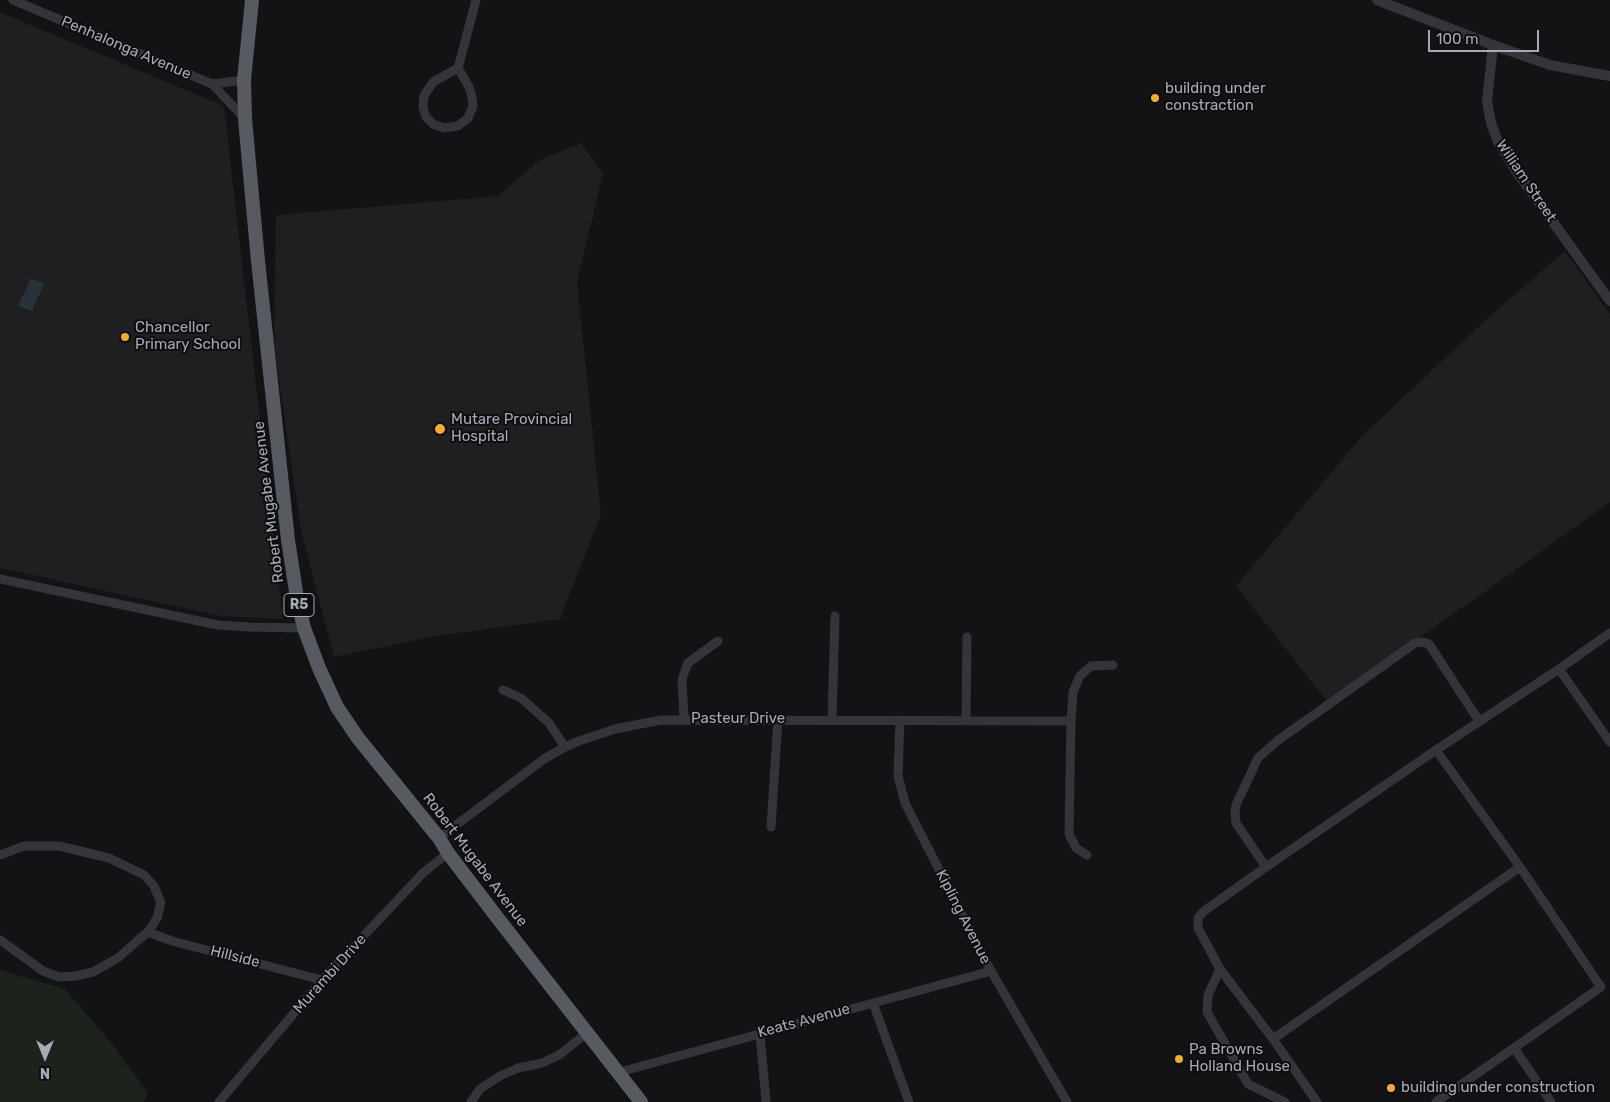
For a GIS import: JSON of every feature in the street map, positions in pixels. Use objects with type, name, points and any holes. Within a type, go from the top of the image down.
[{"type":"highway","name":"Robert Mugabe Avenue","points":[[252,0],[244,80],[246,118],[258,261],[288,540],[297,598],[304,628],[319,668],[337,707],[358,738],[439,838],[448,853],[641,1102]]},
{"type":"street","name":"Penhalonga Avenue","points":[[13,0],[212,84],[246,118]]},
{"type":"street","points":[[458,68],[433,82],[424,96],[423,107],[426,117],[433,124],[444,128],[458,126],[468,118],[473,106],[472,97],[458,68],[476,0]]},
{"type":"street","points":[[1377,0],[1550,65],[1610,76]]},
{"type":"street","name":"William Street","points":[[1493,45],[1487,101],[1491,123],[1498,142],[1514,168],[1610,301]]},
{"type":"street","points":[[212,84],[244,80]]},
{"type":"street","points":[[0,579],[218,625],[304,628]]},
{"type":"street","points":[[832,719],[835,616]]},
{"type":"street","points":[[1317,1102],[1273,1039],[1220,969],[1198,928],[1198,918],[1266,867],[1436,750],[1559,669],[1610,632]]},
{"type":"street","points":[[966,637],[966,720]]},
{"type":"street","points":[[684,719],[682,679],[688,662],[718,641]]},
{"type":"street","points":[[1266,867],[1236,823],[1235,814],[1236,805],[1258,758],[1277,741],[1415,643],[1423,642],[1428,644],[1479,721]]},
{"type":"street","points":[[1087,855],[1076,848],[1069,834],[1073,692],[1080,676],[1092,666],[1114,665]]},
{"type":"street","points":[[1559,669],[1610,742]]},
{"type":"street","points":[[503,690],[521,698],[549,723],[565,747]]},
{"type":"street","points":[[771,827],[778,719]]},
{"type":"street","name":"Pasteur Drive","points":[[439,838],[544,759],[565,747],[615,729],[661,720],[1071,720]]},
{"type":"street","name":"Kipling Avenue","points":[[900,720],[898,776],[906,803],[990,971],[1067,1102]]},
{"type":"street","points":[[1436,750],[1520,867],[1601,987]]},
{"type":"street","points":[[0,854],[24,846],[59,846],[109,858],[144,875],[154,886],[161,903],[158,918],[148,932],[118,958],[93,972],[59,977],[43,971],[0,940]]},
{"type":"street","name":"Murambi Drive","points":[[219,1102],[322,980],[423,873],[448,853]]},
{"type":"street","points":[[1273,1039],[1520,867]]},
{"type":"street","name":"Hillside","points":[[148,932],[172,941],[322,980]]},
{"type":"street","points":[[1220,969],[1208,995],[1207,1012],[1248,1084],[1285,1102]]},
{"type":"street","name":"Keats Avenue","points":[[619,1074],[990,971]]},
{"type":"street","points":[[1436,1102],[1610,981]]},
{"type":"street","points":[[873,1003],[909,1102]]},
{"type":"street","points":[[472,1102],[480,1089],[500,1076],[518,1068],[542,1064],[559,1055],[587,1033]]},
{"type":"street","points":[[760,1034],[766,1102]]},
{"type":"street","points":[[1514,1048],[1551,1102]]},
{"type":"shaded area","name":"Chancellor Primary School","points":[[0,12],[224,106],[283,619],[220,616],[0,568]]},
{"type":"shaded area","name":"Mutare Provincial Hospital","points":[[581,143],[603,173],[577,282],[601,514],[560,619],[436,636],[334,657],[301,531],[274,344],[276,215],[498,196],[538,161]]},
{"type":"shaded area","points":[[1565,251],[1610,314],[1610,502],[1489,589],[1327,701],[1236,586],[1363,435],[1490,316]]},
{"type":"shaded area","points":[[31,278],[44,284],[32,311],[18,306]]},
{"type":"shaded area","points":[[0,970],[65,989],[112,1044],[148,1093],[143,1102],[0,1102]]},
{"type":"place","name":"building under constraction","points":[[1155,98]]},
{"type":"place","name":"Chancellor Primary School","points":[[125,337]]},
{"type":"place","name":"Mutare Provincial Hospital","points":[[440,429]]},
{"type":"place","name":"Pa Browns Holland House","points":[[1179,1059]]},
{"type":"place","name":"building under construction","points":[[1391,1088]]}]
